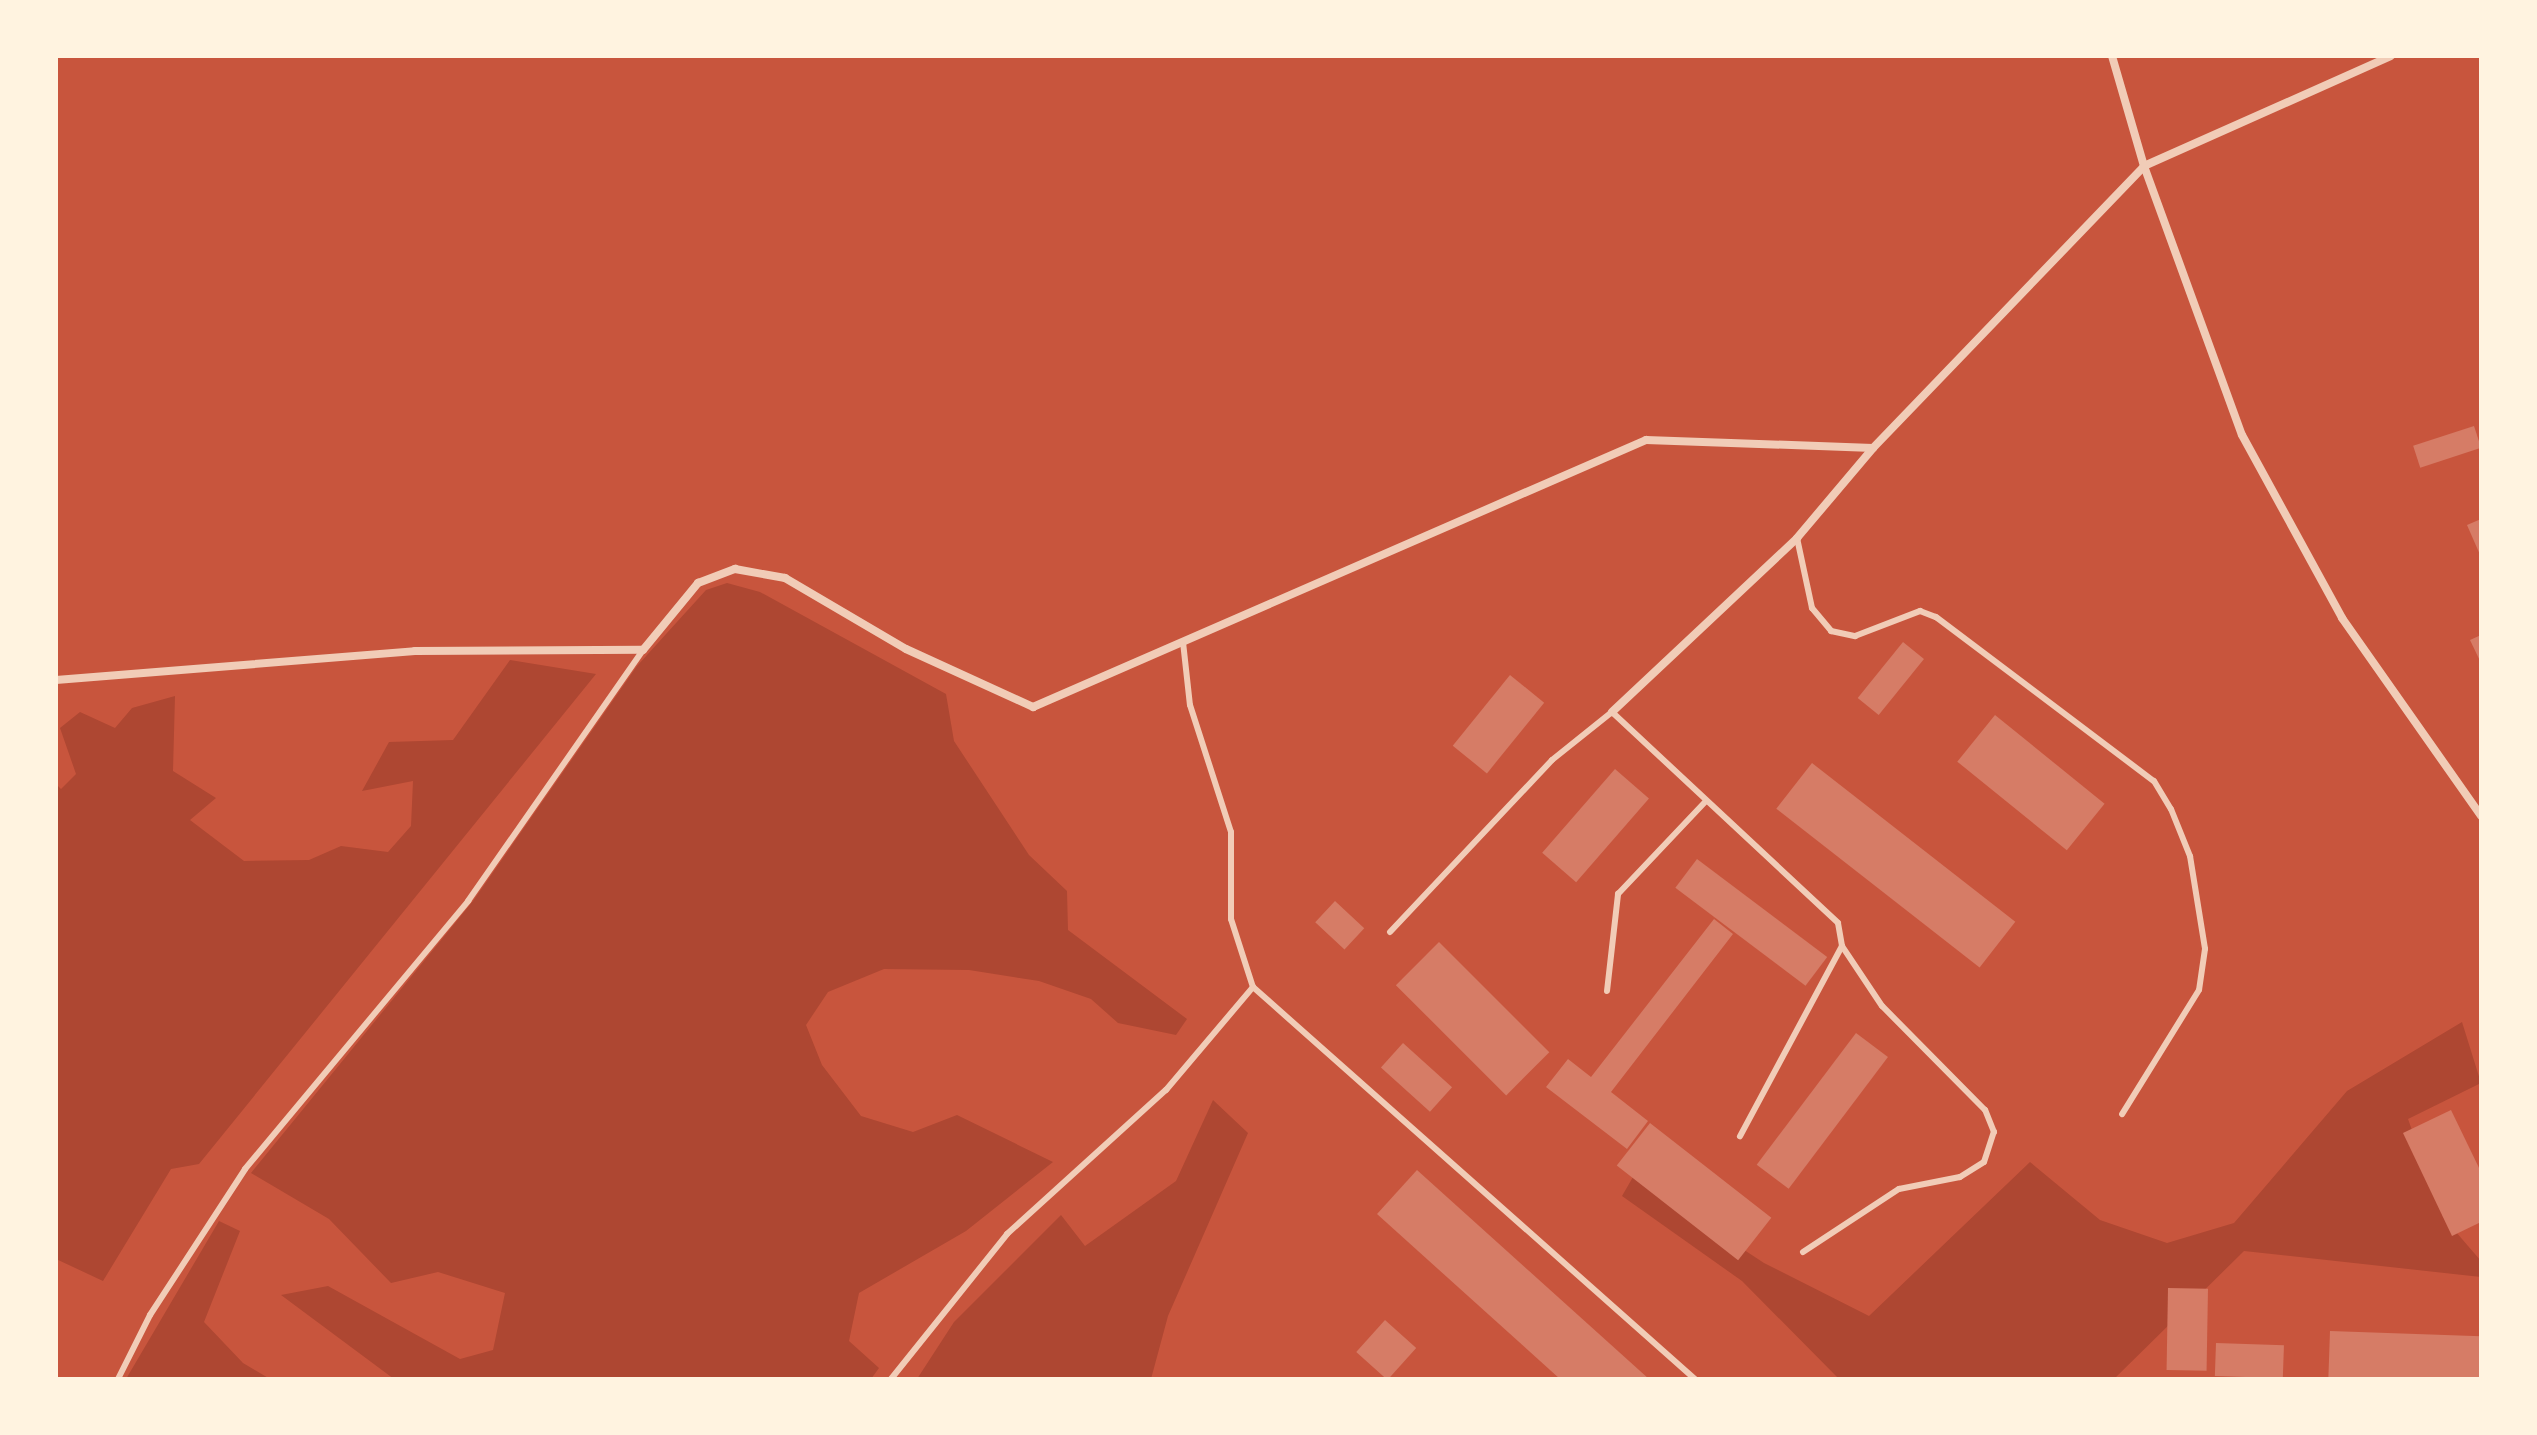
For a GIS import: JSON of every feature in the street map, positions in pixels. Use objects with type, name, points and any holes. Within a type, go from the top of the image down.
[{"type":"street","points":[[2112,56],[2144,166],[2242,435],[2342,618],[2481,816]]},
{"type":"street","points":[[1612,712],[1797,538],[1873,448],[2144,166],[2391,56]]},
{"type":"street","points":[[56,680],[415,651],[643,650],[698,583],[735,569],[785,578],[906,649],[1033,707],[1646,440],[1873,448]]},
{"type":"lane","points":[[1797,538],[1812,608],[1831,631],[1855,636],[1920,611],[1936,617],[2154,781],[2171,809],[2190,856],[2205,949],[2201,976],[2122,1114]]},
{"type":"lane","points":[[1183,642],[1190,705],[1231,832],[1231,919],[1253,987],[1695,1379]]},
{"type":"lane","points":[[118,1379],[150,1315],[245,1169],[468,901],[643,650]]},
{"type":"lane","points":[[1390,932],[1552,760],[1612,712],[1705,802],[1817,898],[1838,923],[1842,946],[1882,1006],[1985,1110],[1994,1132],[1984,1162],[1960,1177],[1899,1189],[1803,1252]]},
{"type":"lane","points":[[1607,991],[1618,894],[1705,802]]},
{"type":"lane","points":[[1740,1136],[1842,946]]},
{"type":"lane","points":[[891,1379],[1007,1234],[1166,1090],[1253,987]]},
{"type":"shaded area","points":[[727,583],[760,592],[946,694],[954,741],[1029,855],[1067,891],[1068,930],[1187,1019],[1176,1035],[1118,1023],[1091,999],[1039,981],[969,970],[884,969],[828,992],[806,1025],[822,1065],[861,1116],[913,1132],[957,1115],[1053,1162],[966,1231],[859,1293],[849,1341],[879,1368],[871,1379],[394,1379],[281,1295],[328,1286],[460,1359],[493,1350],[505,1293],[438,1272],[391,1283],[329,1219],[251,1173],[473,901],[637,666],[706,590]]},
{"type":"shaded area","points":[[510,660],[596,674],[199,1164],[171,1169],[103,1281],[56,1259],[56,784],[61,789],[76,774],[60,728],[80,712],[115,728],[132,708],[175,696],[173,771],[216,798],[190,820],[244,861],[309,860],[341,846],[388,852],[411,826],[413,781],[362,791],[389,742],[453,740]]},
{"type":"shaded area","points":[[2462,1022],[2481,1083],[2408,1119],[2443,1217],[2481,1261],[2481,1277],[2244,1251],[2114,1379],[1839,1379],[1742,1281],[1622,1196],[1633,1177],[1764,1263],[1869,1316],[2030,1162],[2100,1220],[2167,1243],[2234,1223],[2347,1091]]},
{"type":"shaded area","points":[[1213,1100],[1248,1133],[1168,1316],[1151,1379],[917,1379],[954,1322],[1061,1215],[1085,1246],[1176,1181]]},
{"type":"shaded area","points":[[219,1221],[240,1231],[204,1322],[243,1363],[270,1379],[126,1379]]},
{"type":"building","points":[[2474,426],[2481,448],[2420,468],[2413,446]]},
{"type":"building","points":[[2481,519],[2481,557],[2467,525]]},
{"type":"building","points":[[2481,635],[2481,663],[2470,640]]},
{"type":"building","points":[[1903,642],[1924,659],[1879,715],[1858,698]]},
{"type":"building","points":[[1510,675],[1544,703],[1487,773],[1453,746]]},
{"type":"building","points":[[1995,715],[2105,804],[2067,850],[1957,762]]},
{"type":"building","points":[[1812,763],[2015,922],[1980,968],[1776,809]]},
{"type":"building","points":[[1615,769],[1649,799],[1576,882],[1542,853]]},
{"type":"building","points":[[1697,859],[1827,957],[1806,986],[1675,888]]},
{"type":"building","points":[[1335,901],[1364,928],[1344,949],[1315,922]]},
{"type":"building","points":[[1714,919],[1733,934],[1611,1092],[1648,1121],[1627,1149],[1546,1087],[1568,1059],[1591,1077]]},
{"type":"building","points":[[1439,942],[1549,1052],[1506,1095],[1396,985]]},
{"type":"building","points":[[1856,1033],[1888,1057],[1789,1189],[1757,1165]]},
{"type":"building","points":[[1403,1043],[1452,1087],[1430,1112],[1381,1068]]},
{"type":"building","points":[[2451,1110],[2481,1172],[2481,1222],[2452,1236],[2403,1133]]},
{"type":"building","points":[[1650,1123],[1771,1218],[1738,1260],[1617,1166]]},
{"type":"building","points":[[1417,1170],[1649,1379],[1560,1379],[1377,1214]]},
{"type":"building","points":[[2168,1288],[2208,1289],[2207,1371],[2167,1370]]},
{"type":"building","points":[[1385,1320],[1416,1348],[1388,1379],[1356,1352]]},
{"type":"building","points":[[2330,1331],[2481,1336],[2479,1379],[2328,1379]]},
{"type":"building","points":[[2216,1343],[2284,1345],[2283,1378],[2215,1376]]}]
